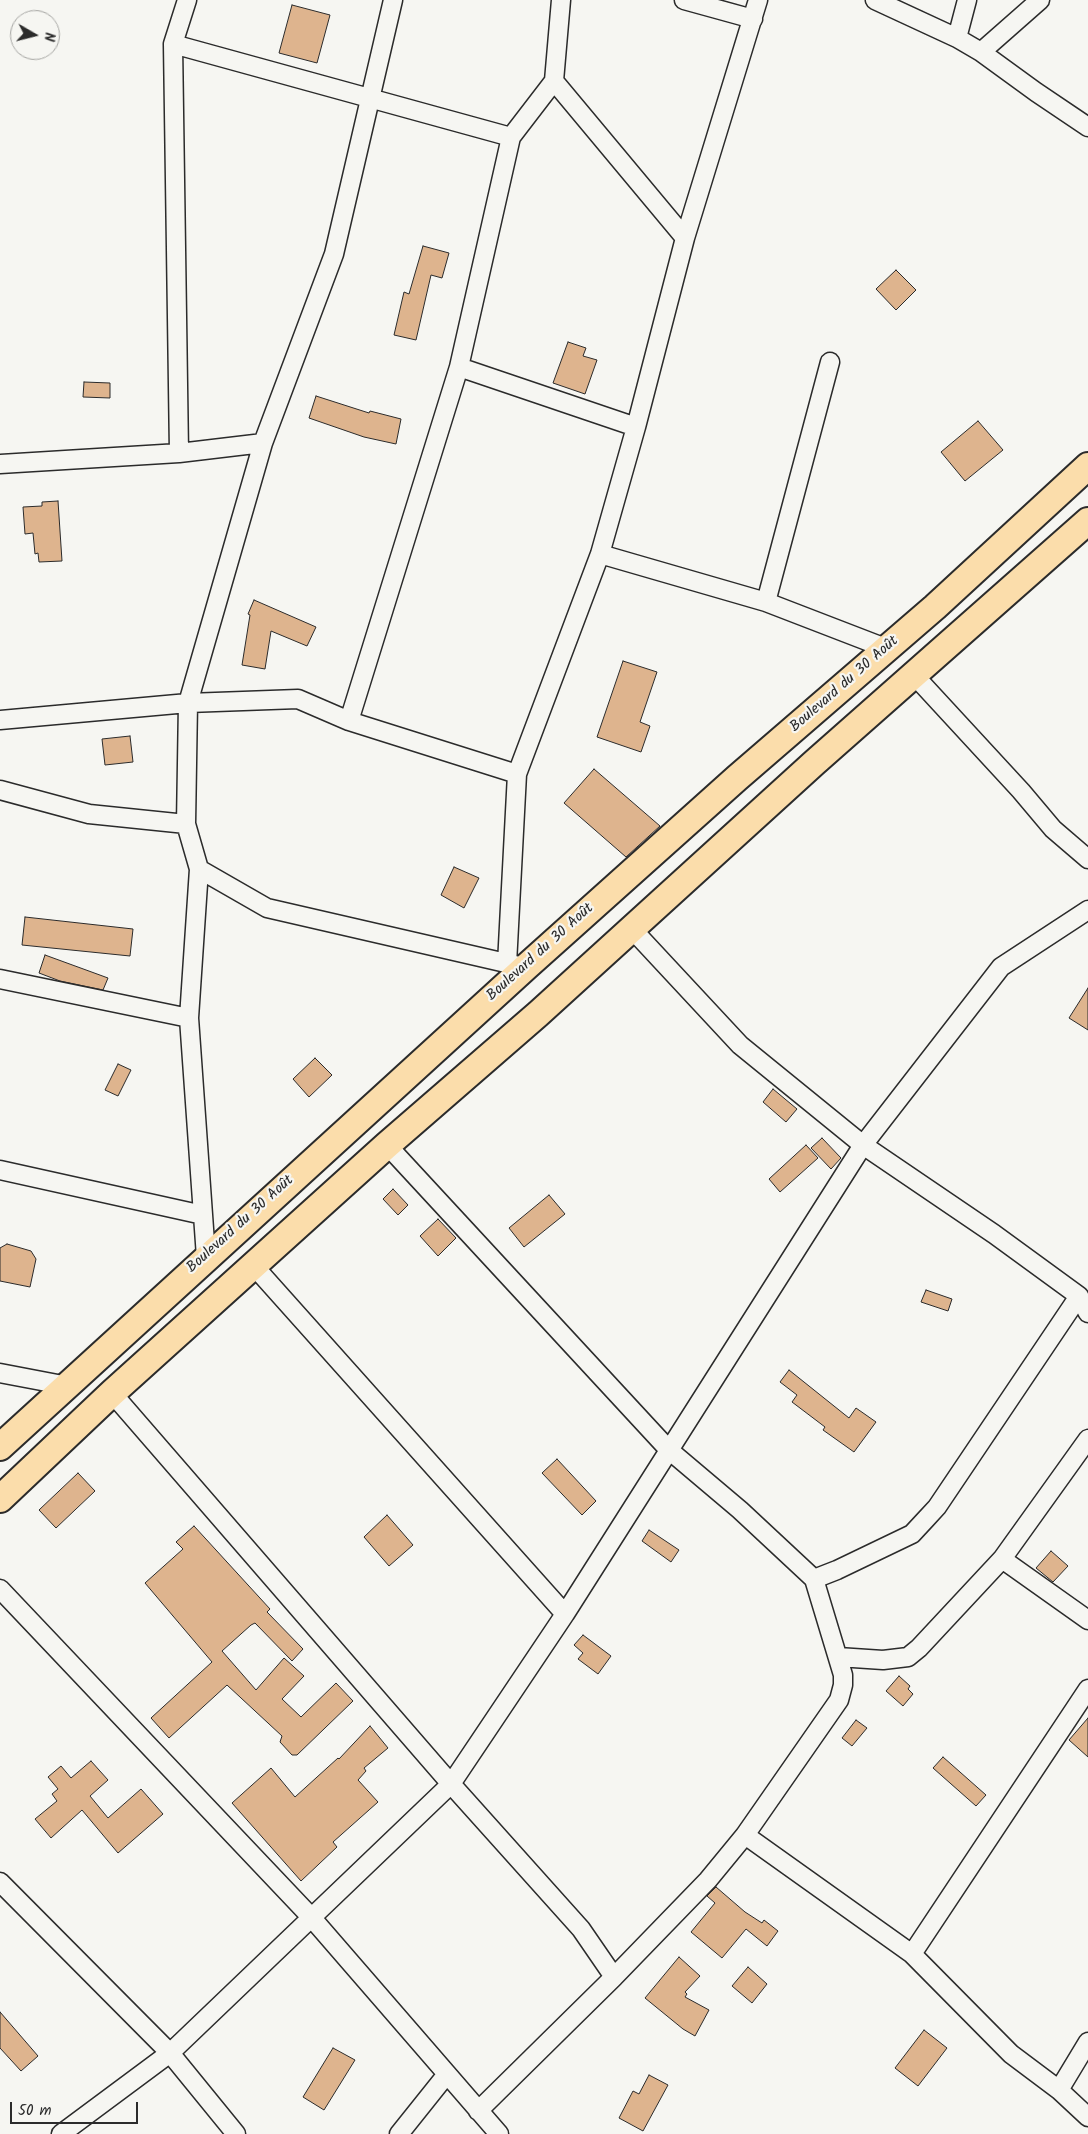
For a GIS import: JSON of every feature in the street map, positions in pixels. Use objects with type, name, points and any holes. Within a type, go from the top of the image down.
[{"type":"highway","name":"Boulevard du 30 Août","points":[[0,1447],[68,1386],[517,966],[935,607],[1088,466]]},
{"type":"highway","points":[[0,1499],[112,1394],[387,1144],[632,929],[814,763],[1088,521]]},
{"type":"street","points":[[179,453],[173,44],[187,0]]},
{"type":"street","points":[[206,1257],[189,1018],[199,869],[186,824],[188,703],[263,442],[334,254],[392,0]]},
{"type":"street","points":[[349,721],[459,367],[511,137],[554,81],[561,0]]},
{"type":"street","points":[[684,0],[753,19]]},
{"type":"street","points":[[199,869],[267,908],[517,966],[517,774],[600,554],[636,427],[685,238],[758,0]]},
{"type":"street","points":[[874,0],[957,38],[981,52],[1088,127]]},
{"type":"street","points":[[957,38],[967,0]]},
{"type":"street","points":[[981,52],[1040,0]]},
{"type":"street","points":[[173,44],[511,137]]},
{"type":"street","points":[[554,81],[685,238]]},
{"type":"street","points":[[766,602],[830,362]]},
{"type":"street","points":[[459,367],[636,427]]},
{"type":"street","points":[[0,464],[179,453],[263,442]]},
{"type":"street","points":[[600,554],[766,602],[888,648]]},
{"type":"street","points":[[914,675],[1021,791],[1053,829],[1088,859]]},
{"type":"street","points":[[0,720],[188,703],[298,699],[349,721],[517,774]]},
{"type":"street","points":[[0,790],[89,814],[186,824]]},
{"type":"street","points":[[61,2134],[170,2053],[451,1784],[565,1614],[863,1145],[1001,967],[1088,910]]},
{"type":"street","points":[[632,929],[740,1045],[863,1145],[994,1234],[1080,1296],[1088,1313]]},
{"type":"street","points":[[0,979],[189,1018]]},
{"type":"street","points":[[387,1144],[669,1450],[740,1510],[814,1579],[843,1675],[840,1700],[745,1835],[708,1880],[614,1977],[478,2110]]},
{"type":"street","points":[[0,1170],[204,1216]]},
{"type":"street","points":[[254,1266],[565,1614]]},
{"type":"street","points":[[814,1579],[912,1534],[937,1507],[1080,1296]]},
{"type":"street","points":[[0,1373],[68,1386]]},
{"type":"street","points":[[112,1394],[451,1784],[581,1929],[614,1977]]},
{"type":"street","points":[[838,1657],[882,1660],[908,1657],[919,1648],[1002,1559],[1088,1439]]},
{"type":"street","points":[[1002,1559],[1088,1620]]},
{"type":"street","points":[[0,1589],[311,1916],[499,2134]]},
{"type":"street","points":[[912,1954],[1088,1689]]},
{"type":"street","points":[[745,1835],[912,1954],[1011,2054],[1059,2090],[1088,2116]]},
{"type":"street","points":[[0,1882],[170,2053],[236,2134]]},
{"type":"street","points":[[1059,2090],[1088,2042]]},
{"type":"street","points":[[399,2134],[447,2074]]},
{"type":"building","points":[[292,5],[330,15],[317,63],[279,53]]},
{"type":"building","points":[[423,246],[449,253],[442,278],[431,275],[416,340],[394,335],[404,292],[409,294]]},
{"type":"building","points":[[896,270],[916,290],[896,310],[876,289]]},
{"type":"building","points":[[568,342],[586,348],[583,356],[597,360],[585,394],[553,383]]},
{"type":"building","points":[[84,382],[110,383],[110,398],[83,397]]},
{"type":"building","points":[[316,396],[369,413],[370,411],[401,419],[396,444],[364,437],[309,418]]},
{"type":"building","points":[[978,421],[1003,450],[965,481],[941,452]]},
{"type":"building","points":[[58,501],[62,561],[39,562],[38,553],[35,554],[33,533],[25,534],[23,507],[42,506],[42,502]]},
{"type":"building","points":[[254,600],[316,627],[307,646],[271,631],[265,669],[242,665],[250,615],[248,614]]},
{"type":"building","points":[[623,661],[657,672],[640,722],[650,726],[641,752],[597,737]]},
{"type":"building","points":[[130,736],[133,762],[105,765],[102,739]]},
{"type":"building","points":[[594,769],[660,826],[626,857],[564,803]]},
{"type":"building","points":[[454,867],[479,878],[464,908],[441,895]]},
{"type":"building","points":[[25,917],[133,929],[130,956],[22,945]]},
{"type":"building","points":[[45,955],[108,978],[103,990],[60,981],[39,973]]},
{"type":"building","points":[[1088,988],[1088,1030],[1069,1018]]},
{"type":"building","points":[[315,1058],[332,1075],[309,1097],[293,1079]]},
{"type":"building","points":[[118,1064],[131,1070],[118,1096],[105,1090]]},
{"type":"building","points":[[773,1089],[797,1109],[786,1122],[763,1102]]},
{"type":"building","points":[[822,1138],[841,1158],[831,1169],[811,1148]]},
{"type":"building","points":[[806,1145],[818,1158],[780,1192],[769,1179]]},
{"type":"building","points":[[393,1189],[408,1205],[398,1215],[383,1199]]},
{"type":"building","points":[[549,1195],[565,1214],[524,1247],[509,1228]]},
{"type":"building","points":[[438,1219],[456,1238],[438,1256],[420,1236]]},
{"type":"building","points":[[7,1244],[31,1251],[36,1259],[30,1287],[0,1281],[0,1248]]},
{"type":"building","points":[[926,1290],[952,1299],[948,1311],[921,1302]]},
{"type":"building","points":[[789,1370],[849,1418],[856,1408],[876,1422],[854,1452],[823,1430],[825,1427],[792,1402],[797,1395],[780,1382]]},
{"type":"building","points":[[557,1459],[596,1501],[582,1515],[542,1473]]},
{"type":"building","points":[[78,1473],[95,1491],[56,1528],[39,1510]]},
{"type":"building","points":[[387,1515],[413,1545],[389,1566],[364,1537]]},
{"type":"building","points":[[194,1526],[270,1609],[267,1612],[303,1649],[292,1661],[255,1623],[251,1625],[222,1651],[256,1690],[284,1658],[304,1676],[282,1699],[301,1717],[336,1683],[353,1701],[297,1755],[292,1755],[280,1742],[282,1736],[227,1685],[169,1738],[151,1718],[212,1662],[145,1583],[183,1549],[176,1542]]},
{"type":"building","points":[[649,1530],[679,1550],[671,1562],[642,1541]]},
{"type":"building","points":[[1051,1551],[1068,1566],[1053,1582],[1036,1568]]},
{"type":"building","points":[[583,1635],[611,1656],[598,1674],[578,1659],[583,1653],[574,1645]]},
{"type":"building","points":[[899,1676],[910,1686],[908,1689],[913,1694],[903,1706],[886,1691]]},
{"type":"building","points":[[1088,1718],[1088,1757],[1069,1740]]},
{"type":"building","points":[[856,1720],[867,1728],[852,1746],[842,1738]]},
{"type":"building","points":[[370,1726],[388,1748],[364,1768],[366,1771],[358,1780],[378,1802],[333,1842],[337,1847],[301,1881],[232,1803],[271,1768],[295,1797],[339,1759]]},
{"type":"building","points":[[943,1757],[986,1795],[976,1806],[933,1768]]},
{"type":"building","points":[[91,1761],[108,1780],[90,1796],[108,1818],[141,1789],[163,1814],[118,1853],[82,1810],[51,1838],[35,1819],[57,1801],[52,1794],[58,1789],[48,1777],[61,1766],[71,1778]]},
{"type":"building","points":[[716,1887],[745,1912],[762,1923],[764,1920],[778,1931],[767,1946],[746,1929],[722,1958],[691,1932],[715,1903],[707,1896]]},
{"type":"building","points":[[679,1957],[700,1976],[685,1992],[687,1994],[685,1997],[709,2010],[695,2036],[683,2029],[645,1998]]},
{"type":"building","points":[[748,1967],[767,1984],[752,2003],[732,1986]]},
{"type":"building","points":[[0,2012],[38,2056],[21,2071],[0,2048]]},
{"type":"building","points":[[924,2030],[947,2048],[918,2086],[895,2068]]},
{"type":"building","points":[[333,2048],[355,2060],[324,2110],[303,2097]]},
{"type":"building","points":[[649,2075],[668,2085],[643,2131],[619,2118],[633,2091],[639,2094]]}]
